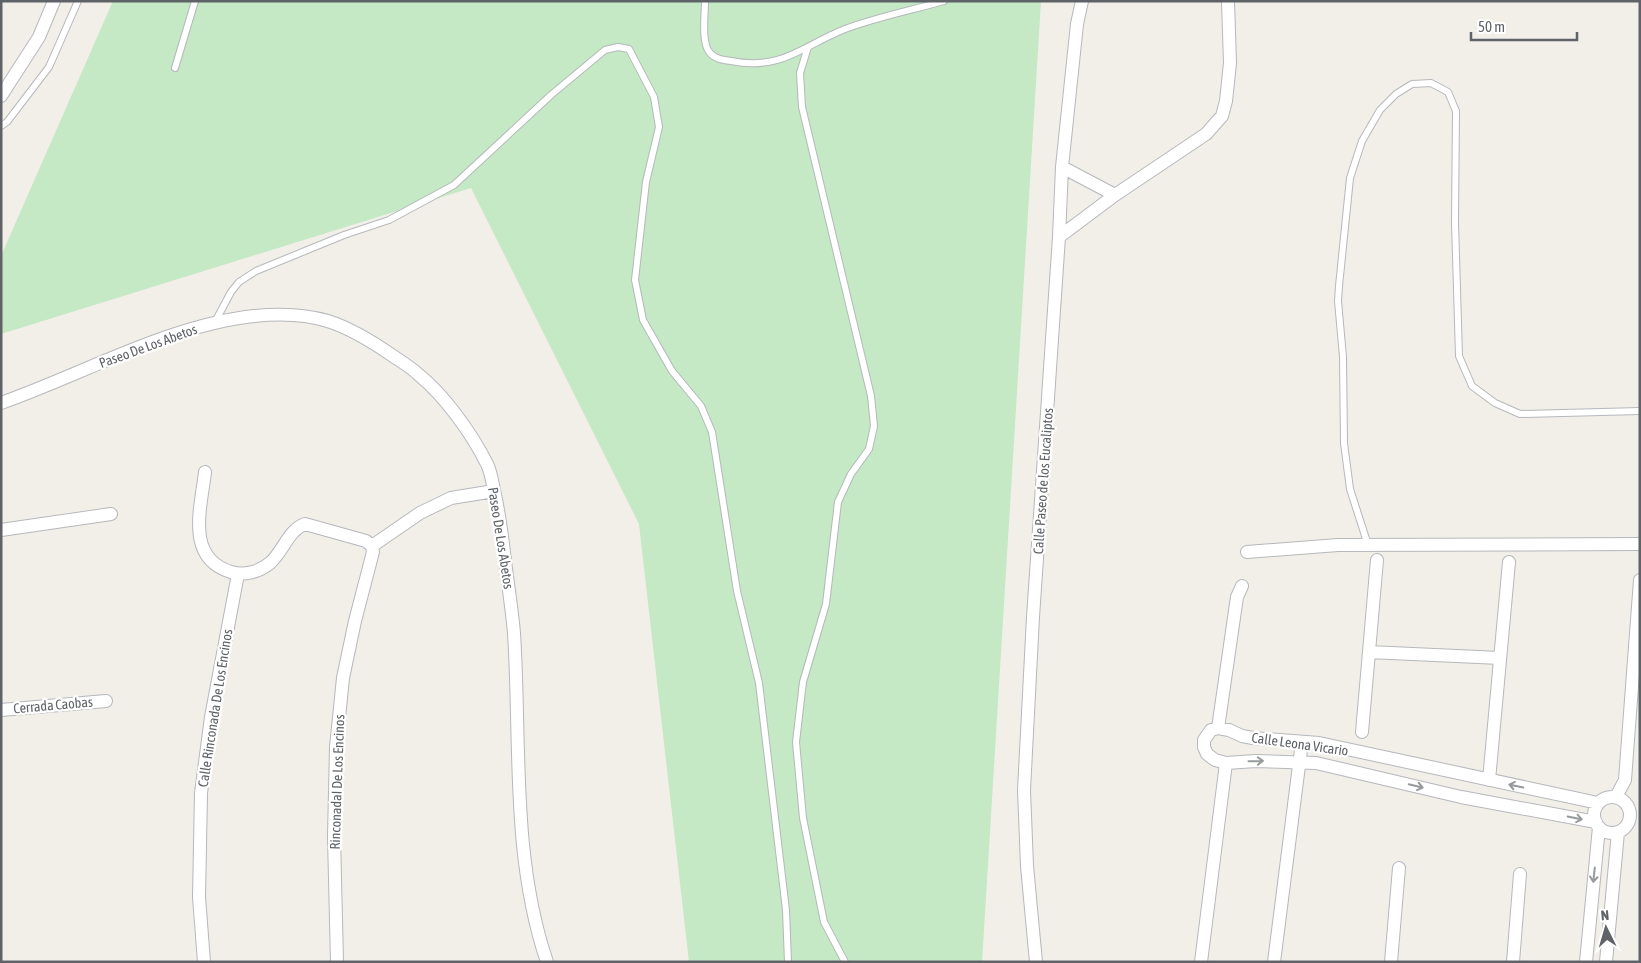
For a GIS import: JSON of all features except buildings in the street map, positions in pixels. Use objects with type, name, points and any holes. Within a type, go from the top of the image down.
[{"type":"street","points":[[1,96],[39,37],[54,1]]},
{"type":"street","name":"Calle Paseo de los Eucaliptos","points":[[1036,962],[1027,866],[1024,790],[1062,167],[1077,24],[1082,1]]},
{"type":"street","points":[[1059,237],[1115,195],[1206,134],[1217,123],[1222,116],[1226,101],[1230,63],[1228,1]]},
{"type":"street","points":[[1062,167],[1115,195]]},
{"type":"street","name":"Paseo De Los Abetos","points":[[1,404],[169,336],[215,323],[252,316],[284,314],[320,317],[350,328],[420,375],[458,417],[488,466],[501,519],[514,632],[520,821],[536,930],[547,962]]},
{"type":"street","points":[[205,472],[198,530],[202,548],[212,563],[223,570],[238,574],[255,572],[270,563],[293,532],[306,524],[366,540],[372,546],[420,513],[451,498],[494,491]]},
{"type":"street","points":[[1,530],[111,514]]},
{"type":"street","points":[[1247,552],[1368,545],[1640,544]]},
{"type":"street","name":"RinconadaI De Los Encinos","points":[[337,962],[334,837],[336,747],[343,678],[372,546]]},
{"type":"street","points":[[1362,732],[1377,560]]},
{"type":"street","points":[[1489,780],[1509,562]]},
{"type":"street","name":"Calle Rinconada De Los Encinos","points":[[204,962],[199,897],[201,793],[211,717],[238,574]]},
{"type":"street","points":[[1616,797],[1625,780],[1640,580]]},
{"type":"street","points":[[1201,962],[1226,763],[1215,760],[1207,754],[1204,740],[1207,734],[1218,728],[1237,597],[1242,586]]},
{"type":"street","points":[[1369,652],[1500,658]]},
{"type":"street","name":"Cerrada Caobas","points":[[1,710],[106,700]]},
{"type":"street","name":"Calle Leona Vicario","points":[[1218,728],[1254,738],[1319,744],[1598,803]]},
{"type":"street","points":[[1274,962],[1302,742]]},
{"type":"street","name":"Calle Leona Vicario","points":[[1226,763],[1256,761],[1316,763],[1461,797],[1597,824]]},
{"type":"street","points":[[1461,797],[1466,776]]},
{"type":"street","points":[[1616,797],[1627,803],[1635,812],[1624,828],[1618,832],[1611,833],[1604,831],[1597,824],[1594,816],[1598,803],[1607,798],[1616,797]]},
{"type":"street","points":[[1586,962],[1597,824]]},
{"type":"street","points":[[1606,962],[1618,832]]},
{"type":"street","points":[[1391,962],[1399,868]]},
{"type":"street","points":[[1513,962],[1520,874]]},
{"type":"lane","points":[[1,126],[7,122],[49,67],[78,1]]},
{"type":"lane","points":[[175,68],[195,1]]},
{"type":"lane","points":[[704,1],[705,44],[711,55],[718,59],[742,63],[761,63],[784,59],[845,29],[944,1]]},
{"type":"lane","points":[[215,323],[238,282],[256,271],[344,235],[389,220],[454,185],[551,94],[604,50],[618,47],[629,49],[654,97],[659,127],[646,182],[636,280],[643,320],[672,371],[701,406],[712,432],[737,591],[759,683],[786,910],[788,962]]},
{"type":"lane","points":[[808,47],[800,74],[802,107],[871,396],[874,426],[869,449],[851,474],[838,502],[826,604],[803,682],[796,742],[803,818],[824,922],[845,962]]},
{"type":"lane","points":[[1368,545],[1350,489],[1344,443],[1343,356],[1338,301],[1339,286],[1350,178],[1362,141],[1380,110],[1396,94],[1412,84],[1431,83],[1448,92],[1456,111],[1455,222],[1459,356],[1472,386],[1495,403],[1520,414],[1640,410]]},
{"type":"green space","points":[[113,1],[1041,1],[982,962],[689,962],[639,524],[471,188],[1,334],[1,256]]}]
